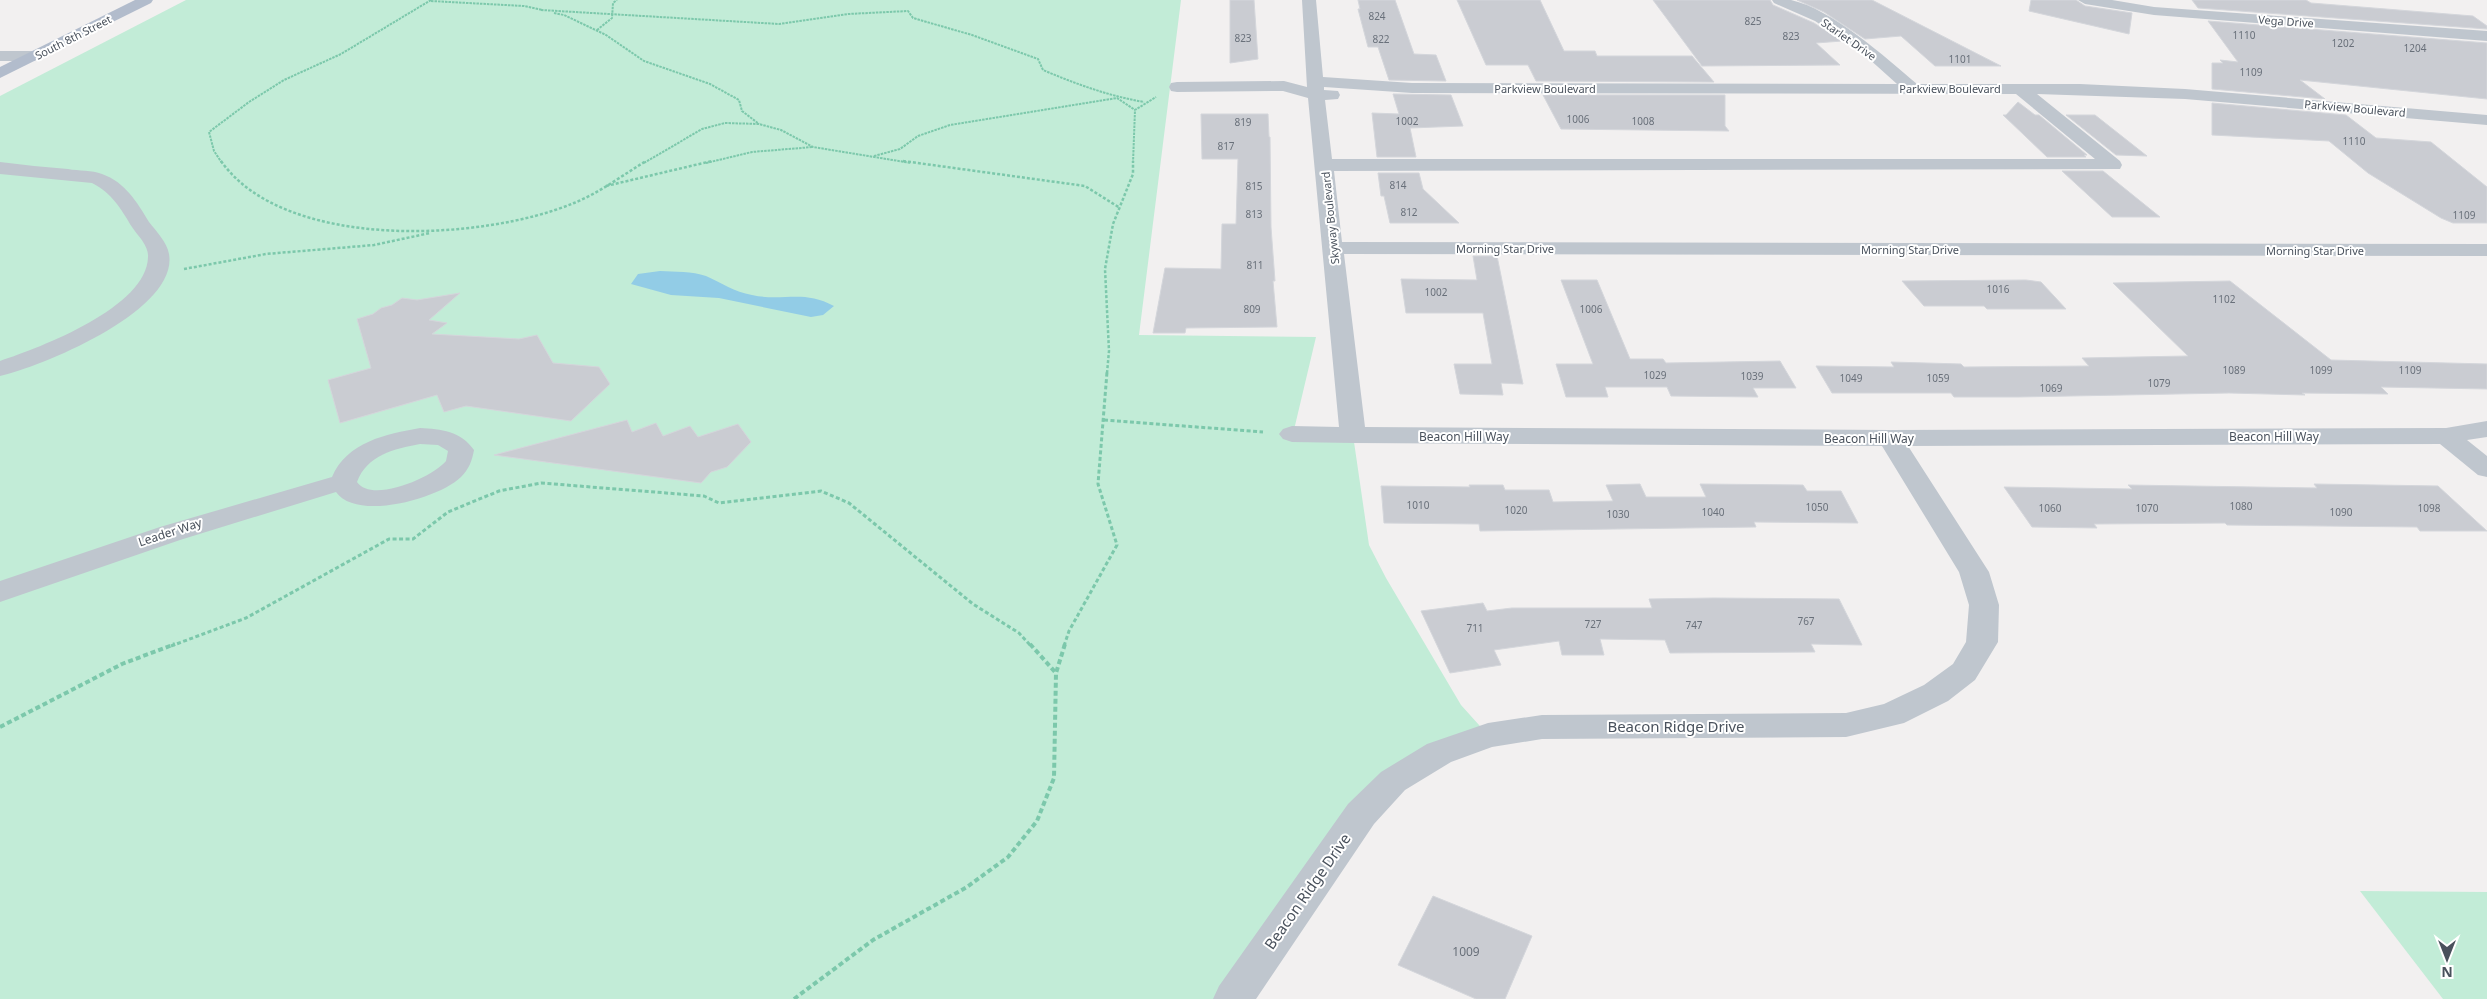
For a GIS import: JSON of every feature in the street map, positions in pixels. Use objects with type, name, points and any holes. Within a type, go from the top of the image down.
[{"type":"main road","name":"South 8th Street","points":[[4,69],[146,0]]},
{"type":"street","name":"Skyway Boulevard","points":[[1309,0],[1316,88],[1354,435]]},
{"type":"street","name":"Starlet Drive","points":[[1779,0],[1820,18],[1863,46],[1912,88]]},
{"type":"street","name":"Vega Drive","points":[[2085,0],[2154,11],[2487,36]]},
{"type":"street","points":[[0,56],[34,56]]},
{"type":"street","name":"Parkview Boulevard","points":[[1177,87],[1284,86],[1316,88],[1349,95],[1412,88],[2080,88],[2176,93],[2487,120]]},
{"type":"street","points":[[1324,165],[2113,165],[2019,88]]},
{"type":"street","points":[[0,168],[96,178],[110,184],[120,192],[153,241],[159,256],[157,272],[133,304],[105,323],[67,343],[0,369]]},
{"type":"street","name":"Morning Star Drive","points":[[1333,248],[2487,250]]},
{"type":"street","name":"Beacon Hill Way","points":[[1292,434],[1890,438],[2446,436],[2487,429]]},
{"type":"street","points":[[2446,436],[2487,469]]},
{"type":"street","name":"Beacon Ridge Drive","points":[[1233,999],[1361,814],[1393,781],[1439,753],[1488,736],[1542,726],[1846,725],[1892,714],[1936,693],[1964,672],[1982,642],[1984,604],[1974,572],[1890,438]]},
{"type":"street","name":"Leader Way","points":[[0,592],[102,554],[195,524],[343,482]]},
{"type":"path","points":[[436,232],[350,227],[297,214],[257,196],[228,171],[214,152],[208,132],[249,102],[284,80],[341,54],[431,0],[524,6],[564,15],[597,30],[644,61],[710,84],[739,100],[742,112],[759,124]]},
{"type":"path","points":[[597,30],[612,15],[613,3],[617,0]]},
{"type":"path","points":[[541,10],[778,24],[848,14],[908,11],[913,18],[972,34],[1038,59],[1043,70],[1117,98],[1145,102]]},
{"type":"path","points":[[794,999],[873,940],[967,888],[1008,857],[1037,821],[1054,778],[1056,673],[1069,631],[1117,545],[1098,484],[1109,351],[1106,269],[1113,224],[1133,174],[1135,110],[1145,102],[1177,87]]},
{"type":"path","points":[[872,156],[900,149],[918,136],[950,125],[1117,98],[1135,110]]},
{"type":"path","points":[[157,272],[174,272],[266,254],[374,245],[436,232],[503,224],[574,203],[702,130],[725,123],[759,124],[781,130],[813,147]]},
{"type":"path","points":[[601,188],[752,152],[813,147],[1085,186],[1120,208]]},
{"type":"path","points":[[1104,420],[1292,434]]},
{"type":"path","points":[[0,727],[122,664],[246,618],[389,539],[413,539],[448,512],[499,491],[540,483],[704,496],[719,503],[822,491],[849,503],[973,604],[1019,633],[1056,673]]},
{"type":"green space","points":[[186,0],[1181,0],[1139,335],[1316,337],[1293,434],[1353,435],[1369,545],[1386,578],[1461,705],[1488,735],[1393,781],[1233,999],[0,999],[0,96]]},
{"type":"green space","points":[[2360,891],[2487,892],[2487,999],[2443,999]]},
{"type":"water","points":[[660,271],[701,274],[746,294],[763,297],[812,298],[834,306],[823,315],[811,317],[719,298],[671,295],[631,284],[638,274]]},
{"type":"building","points":[[1230,0],[1254,0],[1258,59],[1230,63]]},
{"type":"building","points":[[1358,0],[1395,0],[1414,54],[1436,55],[1446,81],[1389,80],[1378,47],[1368,47],[1358,9],[1360,9]]},
{"type":"building","points":[[1457,0],[1540,0],[1564,51],[1595,51],[1597,56],[1692,56],[1714,82],[1536,81],[1528,65],[1486,65]]},
{"type":"building","points":[[1653,0],[1770,0],[1773,5],[1814,23],[1842,41],[1816,43],[1840,65],[1702,66]]},
{"type":"building","points":[[1797,0],[1872,0],[2001,66],[1935,66],[1901,36],[1865,39],[1824,12]]},
{"type":"building","points":[[2031,0],[2076,0],[2085,6],[2132,13],[2129,34],[2029,11]]},
{"type":"building","points":[[2192,0],[2306,0],[2311,3],[2473,16],[2487,26],[2487,29],[2198,8]]},
{"type":"building","points":[[2208,21],[2487,43],[2487,99],[2300,80],[2325,99],[2212,89],[2212,63],[2223,63],[2220,60],[2238,62]]},
{"type":"building","points":[[1393,94],[1451,95],[1463,126],[1410,128],[1416,157],[1377,157],[1372,113],[1399,114]]},
{"type":"building","points":[[1543,95],[1725,95],[1725,126],[1729,131],[1561,129]]},
{"type":"building","points":[[2018,102],[2035,115],[2039,115],[2087,155],[2084,155],[2086,157],[2047,157],[2003,115],[2006,115]]},
{"type":"building","points":[[2212,103],[2346,115],[2376,138],[2431,142],[2487,187],[2487,223],[2453,223],[2441,218],[2368,173],[2329,141],[2212,135]]},
{"type":"building","points":[[1201,114],[1268,114],[1271,227],[1275,281],[1273,281],[1277,327],[1186,328],[1185,333],[1153,333],[1165,268],[1221,269],[1222,224],[1236,224],[1238,159],[1202,159]]},
{"type":"building","points":[[2066,115],[2095,115],[2147,156],[2116,155]]},
{"type":"building","points":[[2062,171],[2103,171],[2160,217],[2112,217]]},
{"type":"building","points":[[1378,173],[1419,173],[1423,189],[1459,223],[1390,223],[1384,196],[1381,196]]},
{"type":"building","points":[[1473,256],[1497,256],[1523,384],[1501,383],[1503,395],[1460,394],[1454,364],[1492,364],[1483,313],[1406,313],[1401,279],[1477,280]]},
{"type":"building","points":[[1561,280],[1597,280],[1630,359],[1663,359],[1666,363],[1780,361],[1796,388],[1753,388],[1758,397],[1671,396],[1667,387],[1605,387],[1608,397],[1566,397],[1556,364],[1593,364]]},
{"type":"building","points":[[2026,280],[2041,282],[2066,309],[1987,309],[1984,306],[1924,306],[1902,281]]},
{"type":"building","points":[[2230,281],[2331,360],[2487,364],[2487,389],[2381,387],[2388,394],[2302,393],[2305,395],[2229,393],[2018,397],[1954,397],[1951,393],[1832,393],[1816,366],[1894,367],[1891,362],[1961,364],[1964,367],[2089,366],[2082,358],[2188,356],[2113,283]]},
{"type":"building","points":[[460,293],[429,320],[447,323],[432,334],[519,339],[537,335],[553,363],[599,367],[610,384],[571,421],[466,406],[444,412],[437,395],[340,423],[328,380],[371,368],[357,319],[373,314],[402,298],[417,300]]},
{"type":"building","points":[[627,420],[632,432],[656,423],[663,436],[690,426],[698,437],[738,424],[751,442],[727,467],[711,472],[701,483],[494,455]]},
{"type":"building","points":[[1640,484],[1646,497],[1706,497],[1700,484],[1803,485],[1807,491],[1841,491],[1858,523],[1754,522],[1756,527],[1480,531],[1479,524],[1384,523],[1381,486],[1470,487],[1469,485],[1503,485],[1505,490],[1549,490],[1553,502],[1613,501],[1606,485]]},
{"type":"building","points":[[2314,484],[2438,486],[2487,531],[2420,531],[2417,527],[2227,525],[2225,523],[2094,524],[2097,528],[2032,527],[2004,487],[2132,489],[2128,485],[2317,488]]},
{"type":"building","points":[[1649,599],[1839,599],[1862,645],[1811,644],[1815,652],[1670,653],[1665,640],[1600,639],[1604,655],[1562,655],[1559,641],[1494,650],[1501,665],[1450,673],[1421,611],[1483,603],[1487,611],[1512,608],[1652,608]]},
{"type":"building","points":[[1433,896],[1532,936],[1505,999],[1476,999],[1398,965]]}]
